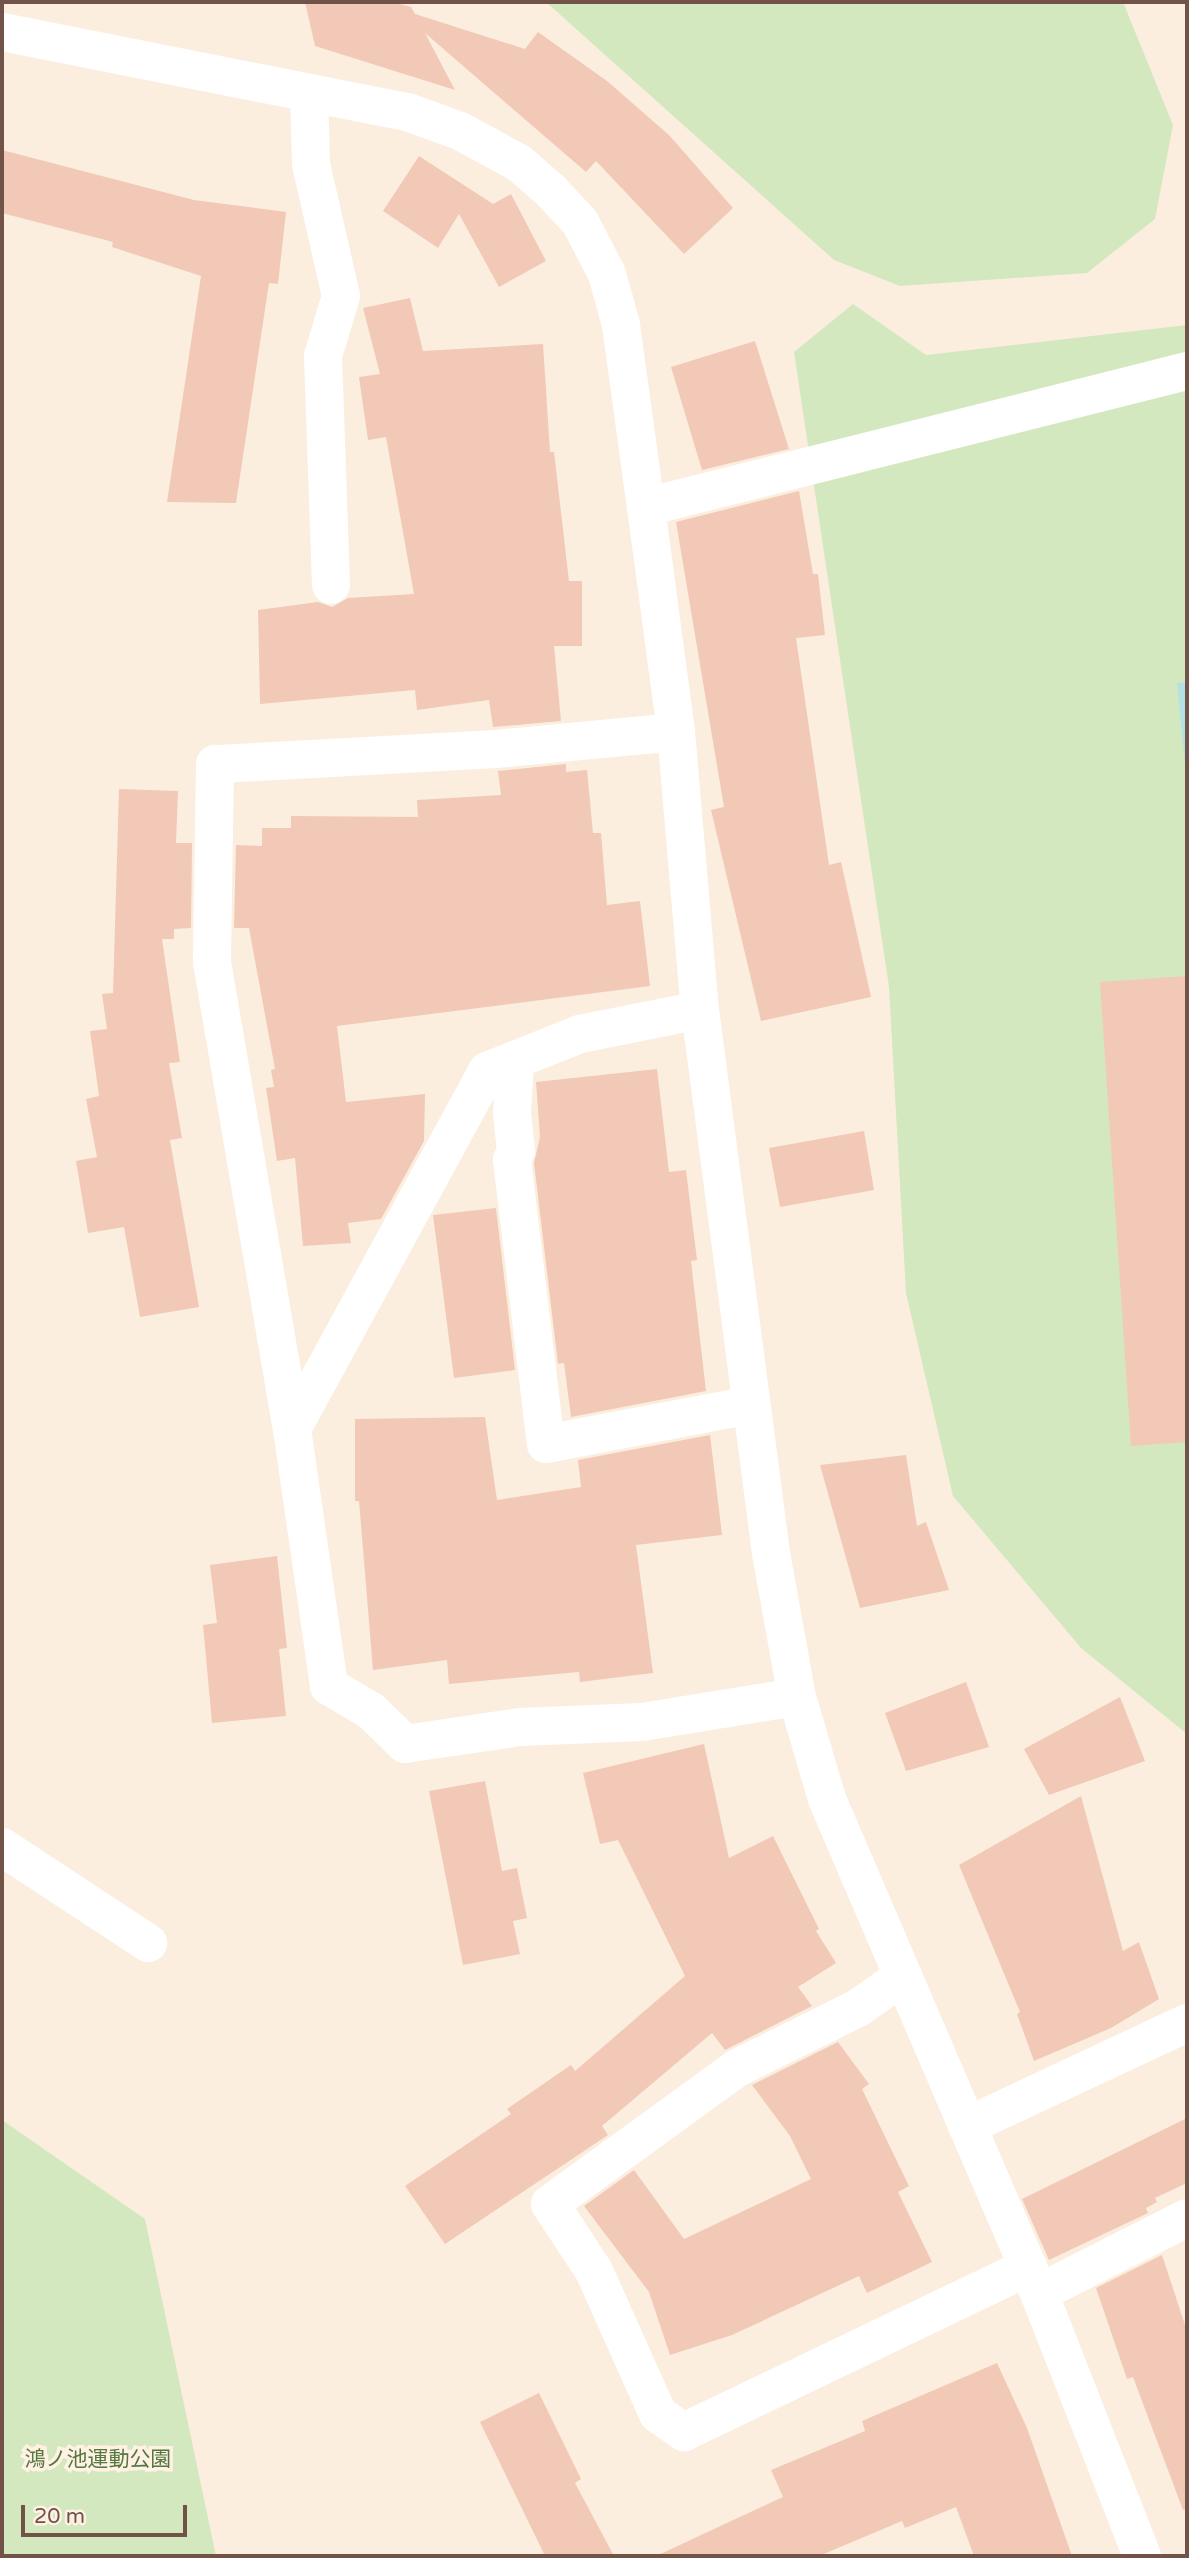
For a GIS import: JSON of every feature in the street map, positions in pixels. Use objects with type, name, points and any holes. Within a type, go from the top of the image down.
[{"type":"street","points":[[2,32],[310,95],[407,112],[460,131],[519,163],[580,222],[607,274],[621,326],[646,507],[676,732],[700,1010],[751,1405],[797,1697],[827,1799],[1034,2280],[1142,2556]]},
{"type":"street","points":[[310,95],[311,164],[341,296],[323,356],[331,585]]},
{"type":"street","points":[[646,507],[1187,371]]},
{"type":"street","points":[[676,732],[496,749],[215,764],[212,962],[292,1429],[329,1686],[371,1711],[405,1744],[520,1727],[642,1722],[797,1697]]},
{"type":"street","points":[[292,1429],[486,1072],[580,1034],[700,1010]]},
{"type":"street","points":[[516,1060],[512,1113],[516,1151],[512,1160],[546,1444],[751,1405]]},
{"type":"street","points":[[2,1847],[148,1943]]},
{"type":"street","points":[[902,1977],[858,2008],[737,2068],[550,2204],[594,2270],[658,2414],[684,2432],[1034,2280],[1187,2218]]},
{"type":"street","points":[[967,2126],[1187,2023]]},
{"type":"green space","points":[[546,2],[1123,2],[1173,125],[1155,219],[1087,273],[900,286],[834,260]]},
{"type":"green space","points":[[853,304],[926,355],[1187,325],[1187,1734],[1081,1648],[953,1496],[906,1293],[889,987],[794,352]]},
{"type":"green space","name":"鴻ノ池運動公園","points":[[2,2120],[145,2219],[216,2556],[2,2556]]},
{"type":"water","points":[[1187,682],[1187,785],[1177,683]]},
{"type":"building","points":[[305,2],[393,2],[411,7],[415,14],[525,49],[538,32],[607,81],[669,135],[733,208],[684,254],[596,161],[586,172],[425,33],[455,90],[315,46]]},
{"type":"building","points":[[2,150],[194,200],[286,212],[278,284],[269,283],[236,503],[167,502],[201,276],[112,247],[113,242],[2,213]]},
{"type":"building","points":[[419,156],[493,204],[511,194],[546,261],[499,287],[459,214],[438,248],[383,211]]},
{"type":"building","points":[[410,298],[423,351],[543,344],[550,452],[554,452],[569,581],[582,581],[582,646],[554,646],[561,721],[493,727],[489,700],[417,710],[415,690],[260,704],[258,610],[318,602],[332,607],[348,598],[414,594],[386,437],[368,440],[359,377],[380,374],[363,308]]},
{"type":"building","points":[[755,341],[789,449],[702,470],[671,367]]},
{"type":"building","points":[[799,491],[813,574],[818,574],[825,635],[796,638],[829,865],[841,862],[871,997],[761,1021],[711,810],[724,807],[676,522]]},
{"type":"building","points":[[566,764],[566,772],[587,770],[593,833],[601,833],[607,905],[640,901],[650,986],[337,1026],[346,1102],[425,1094],[424,1141],[381,1219],[348,1223],[351,1243],[303,1246],[295,1158],[277,1161],[266,1088],[274,1087],[271,1070],[275,1069],[249,928],[234,928],[236,845],[262,846],[262,828],[291,828],[291,816],[418,817],[417,800],[501,795],[498,771]]},
{"type":"building","points":[[119,789],[178,791],[176,843],[192,843],[191,928],[174,929],[174,939],[162,939],[180,1062],[169,1063],[182,1138],[170,1140],[199,1307],[140,1317],[124,1227],[88,1233],[76,1161],[97,1157],[86,1099],[99,1096],[90,1031],[107,1029],[102,994],[113,993]]},
{"type":"building","points":[[1187,976],[1187,1442],[1131,1446],[1100,982]]},
{"type":"building","points":[[657,1069],[669,1172],[686,1170],[697,1260],[691,1261],[706,1391],[571,1417],[564,1363],[558,1364],[534,1163],[540,1137],[536,1082]]},
{"type":"building","points":[[864,1131],[874,1190],[780,1207],[769,1148]]},
{"type":"building","points":[[496,1208],[515,1370],[454,1378],[433,1215]]},
{"type":"building","points":[[485,1417],[497,1500],[581,1487],[578,1460],[710,1435],[722,1535],[636,1545],[653,1673],[580,1682],[579,1672],[449,1684],[447,1660],[373,1670],[359,1501],[355,1501],[355,1419]]},
{"type":"building","points":[[906,1455],[917,1526],[926,1522],[949,1590],[860,1608],[820,1465]]},
{"type":"building","points":[[277,1556],[287,1648],[279,1649],[286,1716],[212,1723],[203,1625],[217,1623],[210,1565]]},
{"type":"building","points":[[966,1682],[989,1747],[906,1771],[885,1713]]},
{"type":"building","points":[[1120,1697],[1145,1761],[1049,1795],[1024,1749]]},
{"type":"building","points":[[704,1744],[729,1858],[773,1836],[819,1929],[816,1931],[836,1963],[798,1987],[812,2006],[725,2050],[712,2033],[602,2126],[608,2135],[445,2244],[405,2186],[511,2114],[507,2109],[571,2065],[575,2071],[685,1976],[618,1840],[600,1844],[583,1773]]},
{"type":"building","points":[[485,1781],[502,1871],[517,1868],[527,1918],[513,1921],[520,1954],[463,1965],[429,1791]]},
{"type":"building","points":[[1081,1796],[1123,1951],[1139,1942],[1159,1999],[1111,2028],[1034,2061],[1017,2014],[1020,2012],[959,1865]]},
{"type":"building","points":[[838,2042],[869,2084],[862,2089],[909,2186],[898,2192],[932,2262],[867,2293],[859,2276],[732,2335],[670,2355],[649,2292],[584,2206],[634,2170],[684,2239],[811,2179],[790,2136],[752,2085]]},
{"type":"building","points":[[1187,2118],[1187,2183],[1155,2198],[1157,2202],[1146,2208],[1148,2213],[1049,2260],[1022,2199]]},
{"type":"building","points":[[1162,2255],[1187,2331],[1187,2509],[1183,2510],[1133,2377],[1127,2379],[1096,2288]]},
{"type":"building","points":[[997,2363],[1027,2428],[1072,2556],[974,2556],[956,2507],[905,2528],[902,2521],[819,2556],[656,2556],[783,2497],[771,2470],[865,2431],[862,2421]]},
{"type":"building","points":[[539,2393],[581,2479],[575,2483],[614,2556],[545,2556],[480,2422]]}]
